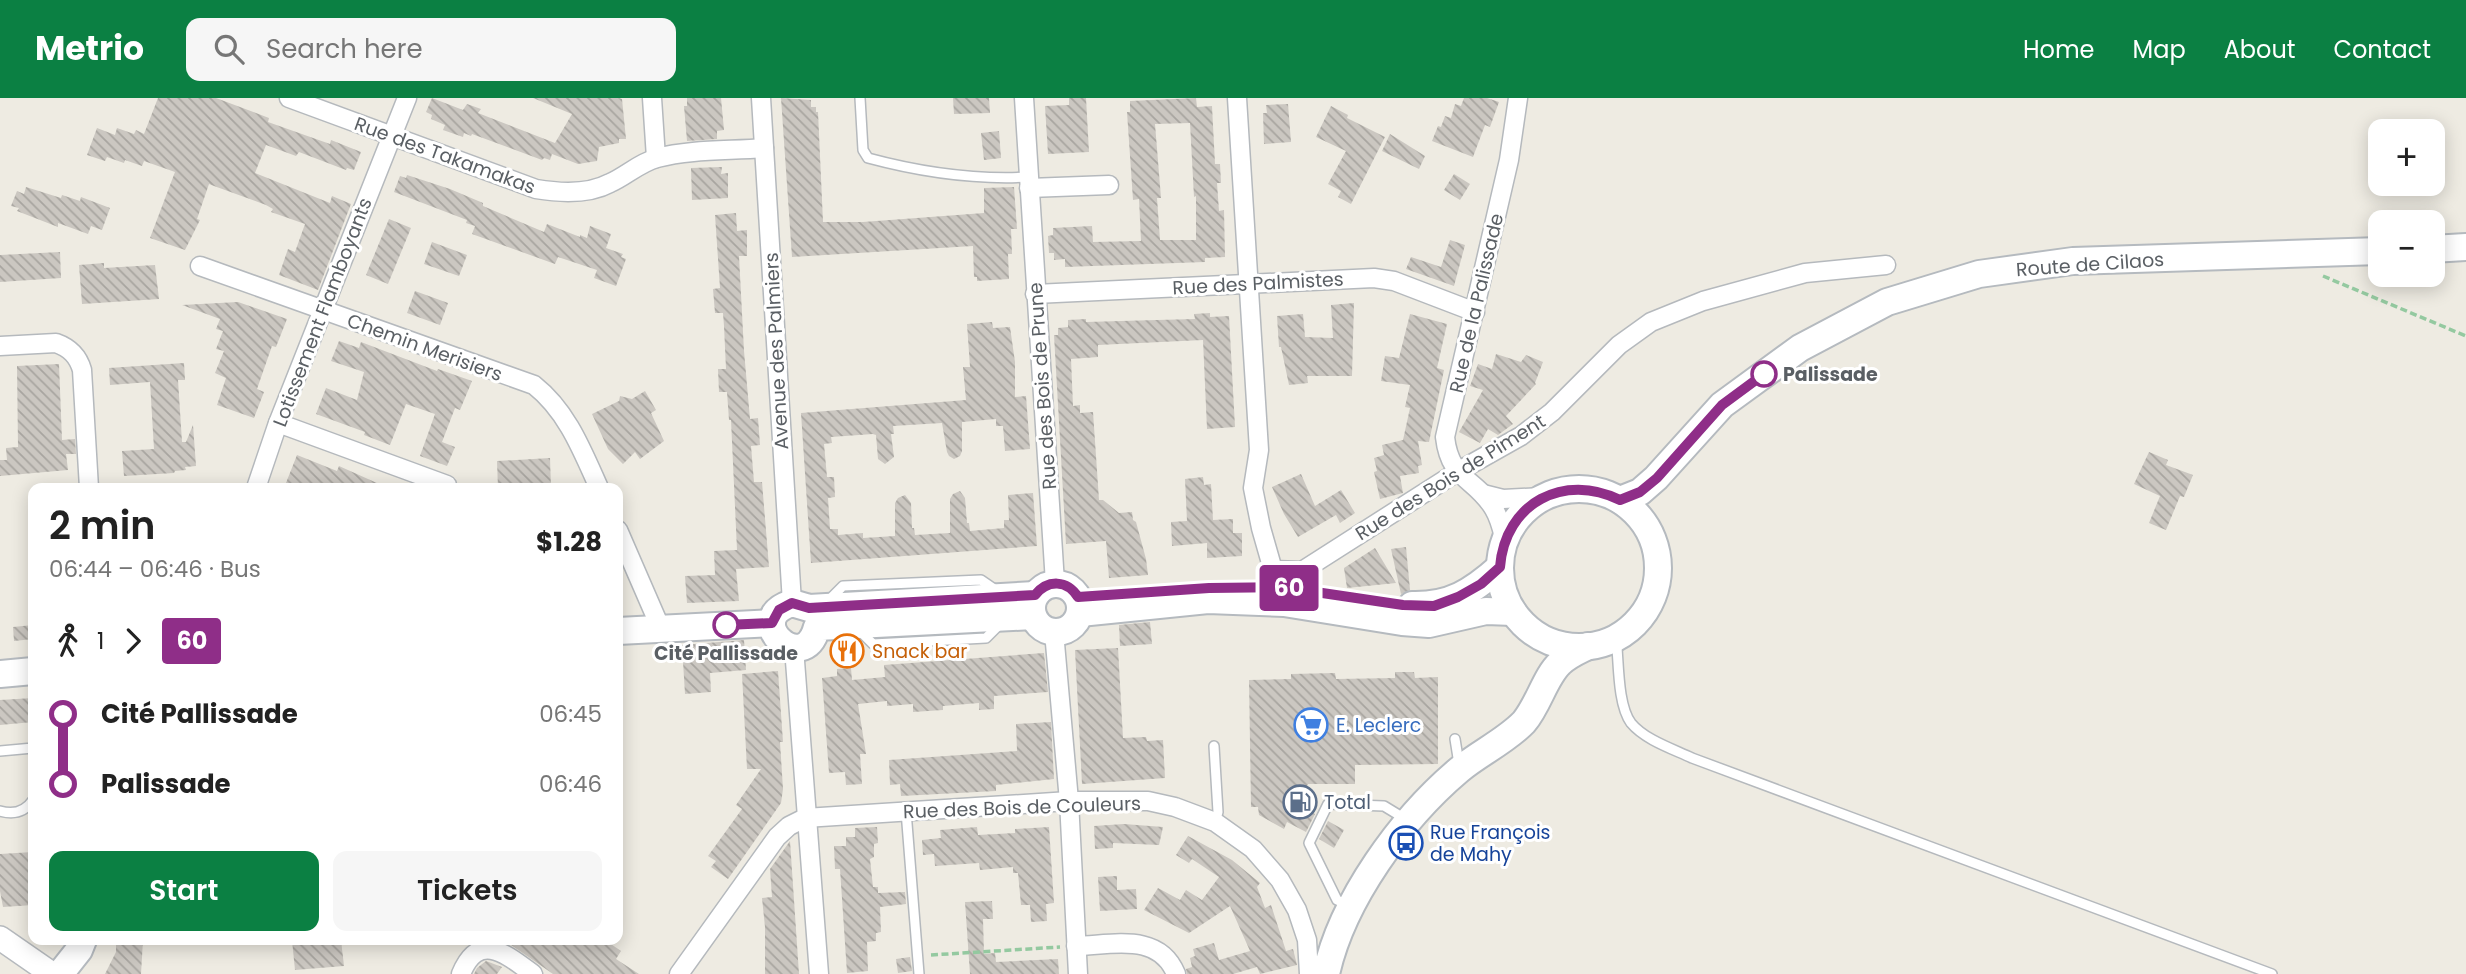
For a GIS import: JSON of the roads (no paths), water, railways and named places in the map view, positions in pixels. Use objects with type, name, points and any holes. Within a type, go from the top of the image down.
[{"type":"main road","points":[[2445,248],[2466,247]]},
{"type":"main road","name":"Route de Cilaos","points":[[1620,500],[1640,492],[1657,478],[1722,405],[1800,348],[1887,302],[1979,274],[2073,261],[2368,251]]},
{"type":"main road","name":"Route de Cilaos","points":[[1646,526],[1647,510],[1657,478]]},
{"type":"main road","points":[[1326,974],[1337,937],[1351,906],[1408,820],[1460,769],[1522,724],[1542,696],[1550,676],[1560,663],[1588,646],[1616,637],[1637,622],[1651,600],[1658,575],[1656,550],[1646,526],[1635,512],[1620,500],[1591,490],[1574,489],[1544,497],[1515,521],[1505,541],[1500,567],[1503,590],[1513,612],[1526,626],[1559,644],[1588,646]]},
{"type":"main road","points":[[1079,605],[1208,599],[1274,586],[1403,605],[1434,606],[1481,584],[1500,567]]},
{"type":"main road","points":[[810,611],[855,626],[1005,607],[1041,598],[1069,586],[1079,605],[1071,627],[1054,632],[1041,627],[1041,598]]},
{"type":"main road","points":[[1274,586],[1429,624],[1486,611],[1513,612]]},
{"type":"main road","points":[[810,611],[812,640],[807,644],[794,648],[775,637],[772,623],[779,610],[1005,607]]},
{"type":"main road","points":[[623,631],[772,623]]},
{"type":"main road","points":[[1542,637],[1550,676]]},
{"type":"main road","points":[[0,674],[28,671]]},
{"type":"main road","points":[[61,974],[81,945]]},
{"type":"street","name":"Rue des Takamakas","points":[[289,98],[536,189],[554,192],[589,190],[608,184],[656,158],[764,149]]},
{"type":"street","name":"Lotissement Flamboyants","points":[[258,483],[278,423],[407,98]]},
{"type":"street","points":[[652,98],[656,158]]},
{"type":"street","name":"Avenue des Palmiers","points":[[761,98],[810,611]]},
{"type":"street","name":"Rue des Bois de Prune","points":[[1024,98],[1035,294],[1041,598]]},
{"type":"street","points":[[1237,98],[1259,450],[1253,488],[1274,586]]},
{"type":"street","name":"Rue de la Palissade","points":[[1457,472],[1450,461],[1445,437],[1509,160],[1518,98]]},
{"type":"street","points":[[1029,183],[1109,185]]},
{"type":"street","name":"Rue des Bois de Piment","points":[[1274,586],[1457,472],[1521,436],[1552,412],[1619,345],[1651,322],[1703,301],[1805,273],[1886,265]]},
{"type":"street","name":"Chemin Merisiers","points":[[200,266],[534,385],[550,398],[563,415],[597,483]]},
{"type":"street","name":"Rue des Palmistes","points":[[1035,294],[1374,278],[1394,281],[1475,312]]},
{"type":"street","points":[[0,346],[57,343],[76,355],[82,370],[89,483]]},
{"type":"street","points":[[278,423],[442,483]]},
{"type":"street","points":[[1457,472],[1483,494],[1494,508],[1505,541]]},
{"type":"street","points":[[1483,494],[1503,499],[1544,497]]},
{"type":"street","points":[[623,542],[661,629]]},
{"type":"street","points":[[1054,632],[1069,800],[1078,974]]},
{"type":"street","points":[[794,648],[819,974]]},
{"type":"street","name":"Rue des Bois de Couleurs","points":[[805,818],[1069,800],[1148,801],[1174,807],[1215,822],[1253,849],[1280,880],[1297,910],[1307,940],[1309,974]]},
{"type":"street","points":[[679,974],[777,837],[789,826],[805,818]]},
{"type":"street","points":[[0,938],[52,974]]},
{"type":"street","points":[[1076,946],[1145,944],[1166,956],[1176,974]]},
{"type":"street","points":[[461,974],[471,956],[481,950],[492,949],[504,953],[533,974]]},
{"type":"lane","points":[[860,98],[863,150],[868,158],[956,175],[1029,183]]},
{"type":"lane","points":[[1616,637],[1622,701],[1631,722],[1648,737],[1692,758],[2272,974]]},
{"type":"lane","points":[[1455,739],[1460,769]]},
{"type":"lane","points":[[1214,746],[1218,812],[1215,822]]},
{"type":"lane","points":[[0,751],[28,748]]},
{"type":"lane","points":[[1351,906],[1337,900],[1309,843],[1328,804],[1384,806],[1408,820]]},
{"type":"lane","points":[[0,811],[19,812],[28,807]]},
{"type":"lane","points":[[906,811],[919,974]]},
{"type":"place","name":"Palissade","points":[[1764,374]]},
{"type":"place","name":"Cité Pallissade","points":[[726,625]]},
{"type":"place","name":"Snack bar","points":[[847,651]]},
{"type":"place","name":"E. Leclerc","points":[[1311,725]]},
{"type":"place","name":"Total","points":[[1300,802]]},
{"type":"place","name":"Rue François de Mahy","points":[[1406,843]]}]
